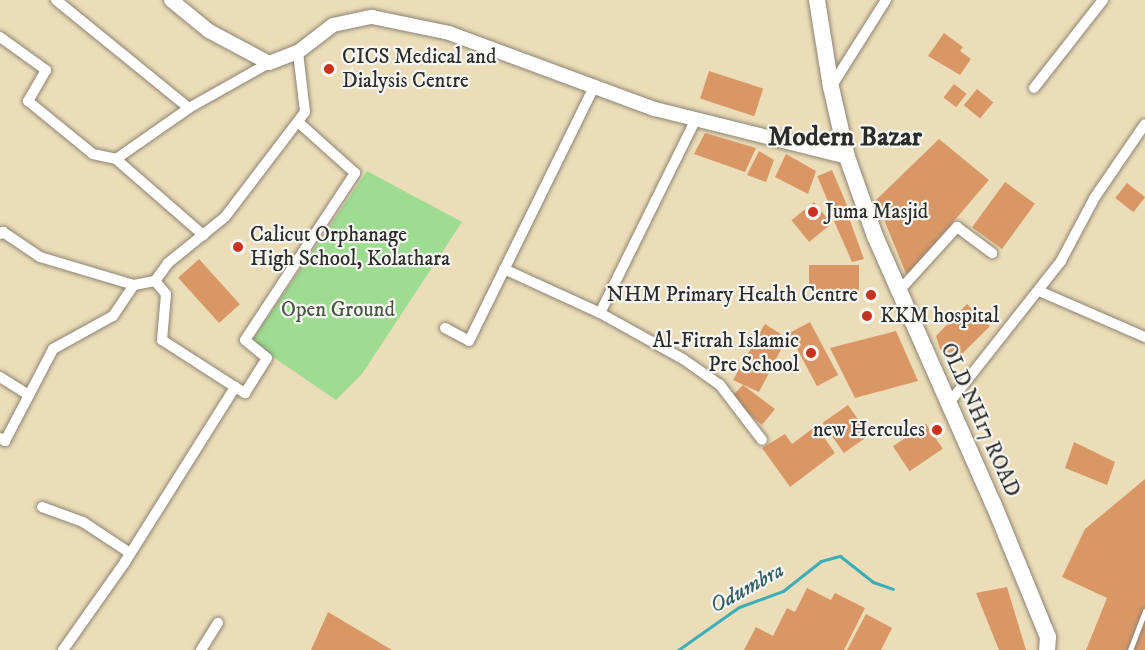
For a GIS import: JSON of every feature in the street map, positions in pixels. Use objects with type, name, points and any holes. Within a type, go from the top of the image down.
[{"type":"main road","points":[[171,0],[209,32],[269,63],[298,52],[333,25],[372,17],[449,33],[655,109],[847,157]]},
{"type":"main road","name":"OLD NH17 ROAD","points":[[817,0],[831,87],[847,157],[898,291],[949,403],[1048,637],[1047,650]]},
{"type":"street","points":[[56,0],[189,108]]},
{"type":"street","points":[[831,87],[886,0]]},
{"type":"street","points":[[1034,88],[1103,0]]},
{"type":"street","points":[[0,37],[46,70],[28,101],[93,154],[116,159],[202,235]]},
{"type":"street","points":[[0,234],[3,232],[40,257],[134,285],[155,281],[168,263],[225,217],[305,112],[298,52]]},
{"type":"street","points":[[116,159],[189,108],[269,63]]},
{"type":"street","points":[[445,328],[469,341],[595,86]]},
{"type":"street","points":[[600,313],[696,119]]},
{"type":"street","points":[[155,281],[166,294],[162,340],[245,393],[267,358],[245,340],[355,173],[298,122]]},
{"type":"street","points":[[949,403],[1039,291],[1145,124]]},
{"type":"street","points":[[898,291],[957,227],[992,253]]},
{"type":"street","points":[[504,269],[600,313],[683,358],[720,385],[762,440]]},
{"type":"street","points":[[0,438],[5,441],[52,349],[112,316],[134,285]]},
{"type":"street","points":[[1039,291],[1145,337]]},
{"type":"street","points":[[0,377],[29,395]]},
{"type":"street","points":[[63,650],[130,553],[235,387]]},
{"type":"street","points":[[42,507],[83,522],[130,553]]},
{"type":"street","points":[[201,650],[218,623]]},
{"type":"lane","points":[[1130,650],[1145,611]]},
{"type":"green space","name":"Open Ground","points":[[367,171],[462,222],[362,374],[336,400],[251,342]]},
{"type":"building","points":[[944,33],[963,47],[960,51],[971,59],[960,75],[928,56]]},
{"type":"building","points":[[709,71],[763,89],[754,116],[700,99]]},
{"type":"building","points":[[954,84],[967,94],[956,107],[944,97]]},
{"type":"building","points":[[977,89],[993,102],[980,119],[964,105]]},
{"type":"building","points":[[705,133],[756,148],[745,172],[694,154]]},
{"type":"building","points":[[939,139],[989,180],[907,276],[876,200]]},
{"type":"building","points":[[759,151],[774,160],[766,182],[747,175]]},
{"type":"building","points":[[786,154],[816,171],[808,194],[775,177]]},
{"type":"building","points":[[832,170],[850,212],[835,219],[817,176]]},
{"type":"building","points":[[1005,182],[1035,204],[1002,249],[972,227]]},
{"type":"building","points":[[1127,183],[1145,197],[1133,212],[1115,198]]},
{"type":"building","name":"Juma Masjid","points":[[814,202],[832,224],[809,242],[791,220]]},
{"type":"building","points":[[849,218],[864,259],[852,262],[834,221]]},
{"type":"building","points":[[199,259],[240,304],[219,323],[178,278]]},
{"type":"building","points":[[809,265],[859,265],[859,290],[809,290]]},
{"type":"building","points":[[967,304],[990,326],[954,362],[940,349],[936,336]]},
{"type":"building","points":[[810,322],[838,375],[817,386],[789,333]]},
{"type":"building","points":[[765,324],[787,338],[759,392],[733,380]]},
{"type":"building","points":[[896,331],[918,381],[855,398],[830,348]]},
{"type":"building","points":[[743,385],[775,409],[762,425],[730,398]]},
{"type":"building","points":[[848,405],[869,435],[844,453],[823,423]]},
{"type":"building","points":[[926,424],[943,449],[910,471],[893,446]]},
{"type":"building","points":[[816,426],[835,453],[790,487],[762,448],[785,434],[792,444]]},
{"type":"building","points":[[1074,442],[1115,462],[1107,485],[1065,468]]},
{"type":"building","points":[[1145,479],[1145,650],[1086,650],[1107,598],[1062,577],[1085,529]]},
{"type":"building","points":[[1007,587],[1026,650],[999,650],[976,593]]},
{"type":"building","points":[[807,588],[831,600],[835,593],[865,608],[844,650],[744,650],[756,627],[773,636],[787,608],[795,612]]},
{"type":"building","points":[[328,612],[392,650],[311,650]]},
{"type":"building","points":[[866,614],[892,628],[881,650],[847,650]]},
{"type":"waterway","name":"Odumbra","points":[[678,650],[739,607],[783,591],[821,561],[840,556],[873,582],[893,589]]},
{"type":"place","name":"CICS Medical and Dialysis Centre","points":[[329,69]]},
{"type":"place","name":"Juma Masjid","points":[[813,212]]},
{"type":"place","name":"Calicut Orphanage High School, Kolathara","points":[[238,247]]},
{"type":"place","name":"NHM Primary Health Centre","points":[[871,295]]},
{"type":"place","name":"KKM hospital","points":[[867,316]]},
{"type":"place","name":"Al-Fitrah Islamic Pre School","points":[[811,353]]},
{"type":"place","name":"new Hercules","points":[[937,430]]},
{"type":"district","name":"Modern Bazar","points":[[845,138]]}]
